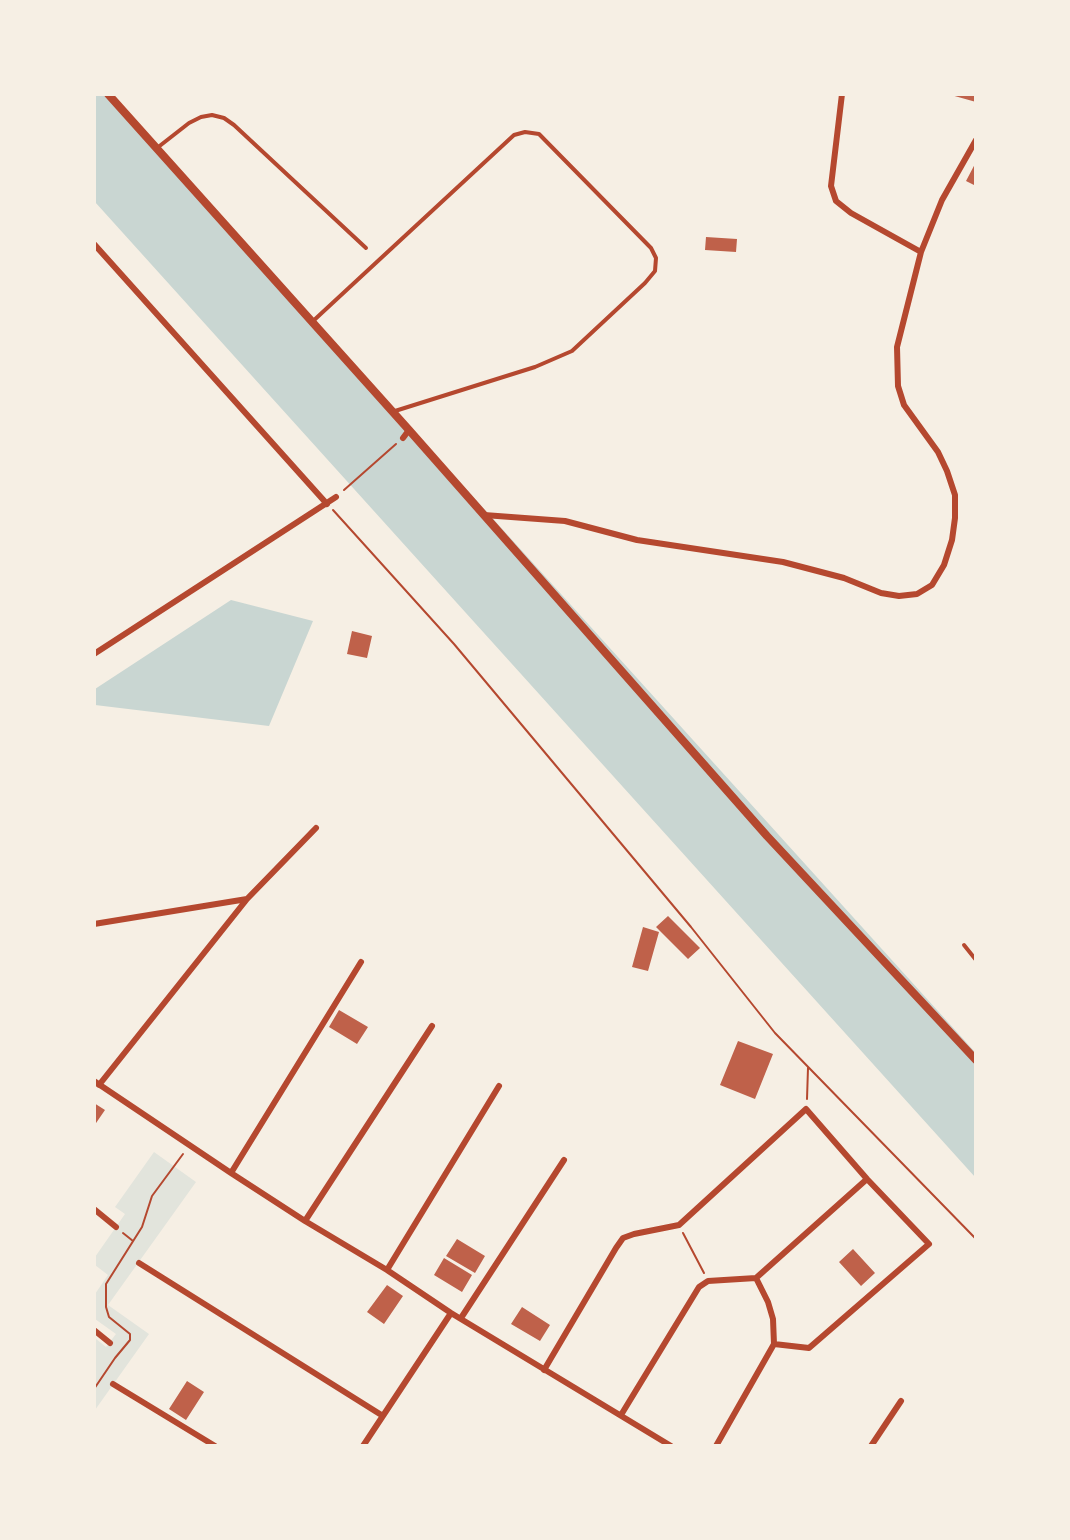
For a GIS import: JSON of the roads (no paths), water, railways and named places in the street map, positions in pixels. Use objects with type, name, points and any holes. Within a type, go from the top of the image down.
[{"type":"street","points":[[108,94],[409,430],[767,836],[975,1060]]},
{"type":"street","points":[[842,94],[831,186],[836,201],[850,213],[921,252]]},
{"type":"street","points":[[484,515],[565,521],[637,540],[783,562],[844,578],[899,596],[917,594],[932,585],[944,565],[952,540],[955,495],[938,452],[904,405],[898,386],[897,346],[921,252],[942,200],[975,140]]},
{"type":"street","points":[[94,244],[327,504]]},
{"type":"street","points":[[402,438],[409,430]]},
{"type":"street","points":[[94,654],[336,497]]},
{"type":"street","points":[[316,828],[247,899],[97,1083],[305,1221],[387,1270],[451,1313],[671,1446]]},
{"type":"street","points":[[94,924],[247,899]]},
{"type":"street","points":[[231,1173],[362,962]]},
{"type":"street","points":[[305,1221],[432,1026]]},
{"type":"street","points":[[387,1270],[499,1086]]},
{"type":"street","points":[[544,1370],[623,1238],[680,1225],[806,1109],[867,1179],[929,1244],[809,1348],[774,1344]]},
{"type":"street","points":[[461,1318],[564,1160]]},
{"type":"street","points":[[621,1415],[699,1287],[708,1281],[756,1278],[867,1179]]},
{"type":"street","points":[[94,1209],[116,1227]]},
{"type":"street","points":[[139,1263],[383,1416]]},
{"type":"street","points":[[716,1446],[774,1344],[773,1318],[756,1278]]},
{"type":"street","points":[[363,1446],[451,1313]]},
{"type":"street","points":[[94,1330],[110,1343]]},
{"type":"street","points":[[113,1384],[215,1446]]},
{"type":"street","points":[[871,1446],[901,1401]]},
{"type":"lane","points":[[157,149],[189,123],[201,117],[212,115],[224,118],[366,248]]},
{"type":"lane","points":[[312,323],[513,135],[525,132],[539,134],[651,248],[656,258],[655,271],[573,351],[535,368],[393,412]]},
{"type":"lane","points":[[964,945],[975,960]]}]
